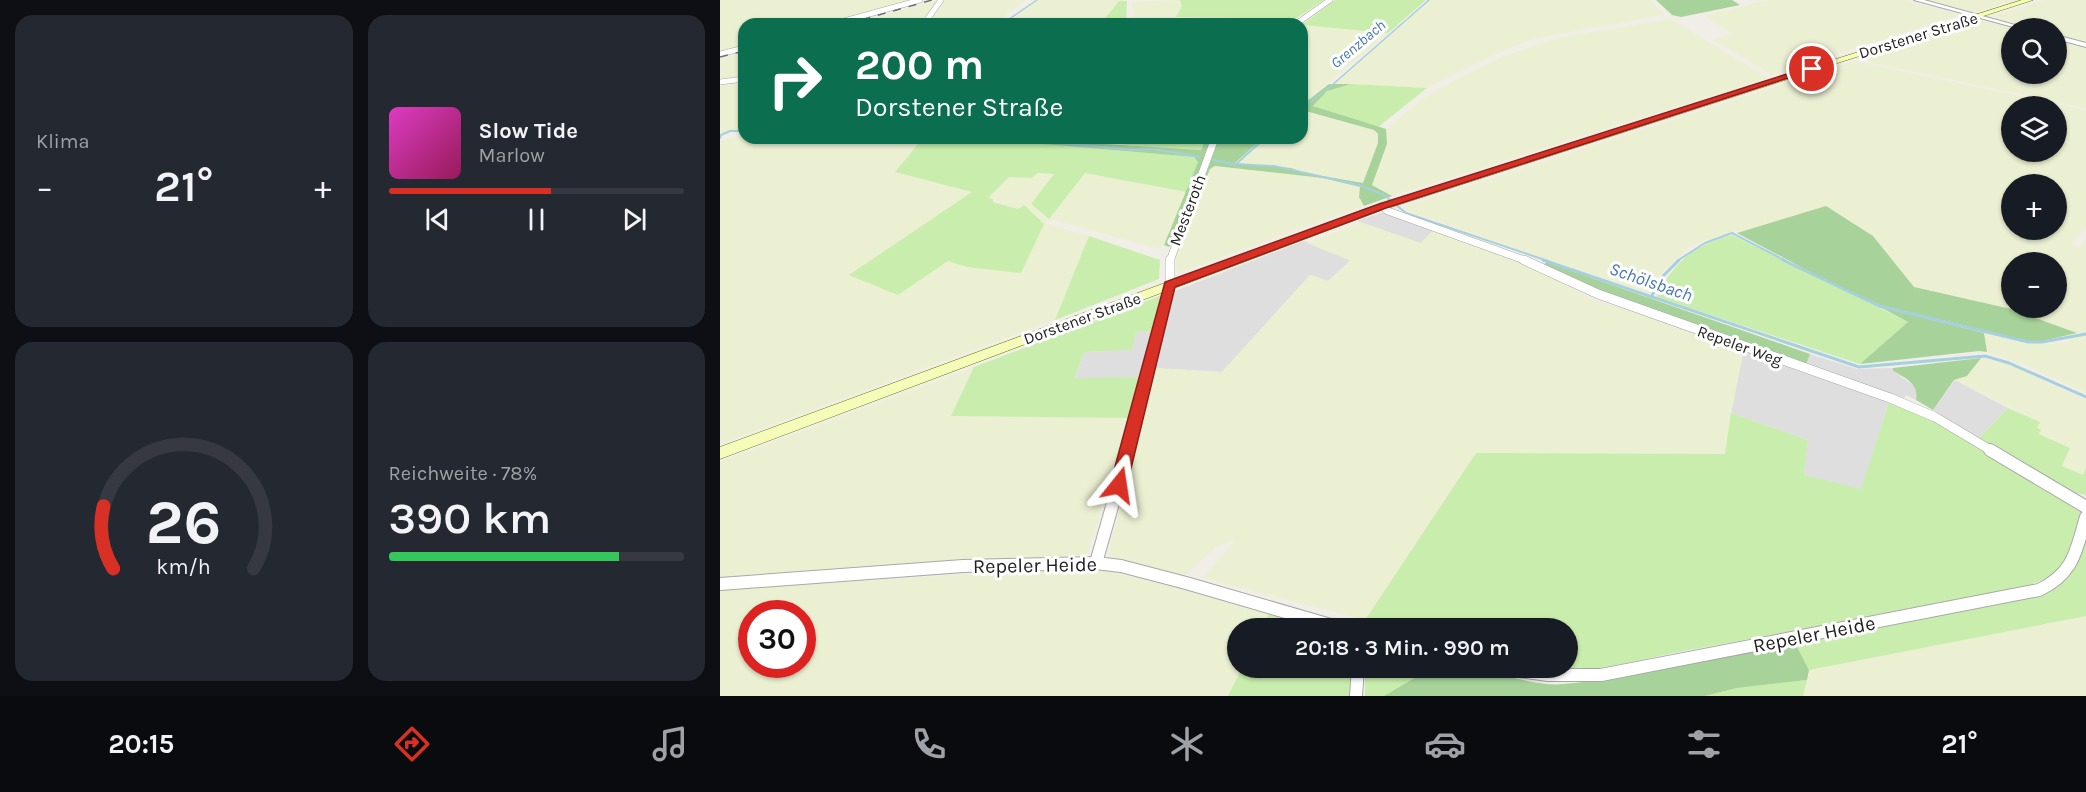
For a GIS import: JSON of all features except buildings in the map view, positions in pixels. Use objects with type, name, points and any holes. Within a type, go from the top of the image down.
[{"type":"main road","name":"Dorstener Straße","points":[[720,453],[1391,203],[2029,0]]},
{"type":"street","points":[[855,18],[920,0]]},
{"type":"street","points":[[928,18],[941,0]]},
{"type":"street","points":[[1304,18],[1330,0]]},
{"type":"street","points":[[1917,0],[2001,22]]},
{"type":"street","points":[[2067,41],[2086,45]]},
{"type":"street","points":[[720,54],[738,50]]},
{"type":"street","points":[[720,82],[738,80]]},
{"type":"street","name":"Mesteroth","points":[[1096,562],[1107,528],[1170,285],[1170,258],[1213,144]]},
{"type":"street","name":"Repeler Weg","points":[[1391,203],[1388,211],[1510,253],[1598,294],[1890,398],[1935,417],[2086,507]]},
{"type":"street","name":"Repeler Heide","points":[[1578,677],[1601,675],[2039,590],[2063,577],[2071,564],[2086,517]]},
{"type":"street","name":"Repeler Heide","points":[[720,584],[963,566],[1096,562],[1175,580],[1306,618]]},
{"type":"street","points":[[1356,696],[1357,678]]},
{"type":"shaded area","points":[[1383,212],[1434,229],[1422,244],[1357,221]]},
{"type":"shaded area","points":[[1304,241],[1351,260],[1328,281],[1310,275],[1222,372],[1155,368],[1175,291]]},
{"type":"shaded area","points":[[1154,331],[1142,377],[1075,379],[1084,352],[1131,350],[1136,332]]},
{"type":"shaded area","points":[[1744,348],[1890,399],[1861,490],[1804,475],[1808,440],[1731,413]]},
{"type":"shaded area","points":[[1810,354],[1857,369],[1893,368],[1893,371],[1916,387],[1916,400],[1906,395],[1904,399],[1806,366]]},
{"type":"shaded area","points":[[1955,380],[2008,408],[1979,438],[1933,410]]},
{"type":"green space","points":[[720,0],[919,0],[852,18],[738,18],[738,48],[720,53]]},
{"type":"green space","points":[[938,0],[927,18],[875,18]]},
{"type":"green space","points":[[943,0],[1027,0],[1001,18],[931,18]]},
{"type":"green space","points":[[1039,0],[1131,0],[1119,1],[1105,18],[1014,18]]},
{"type":"green space","points":[[1180,0],[1182,6],[1177,17],[1236,18],[1133,18],[1131,2]]},
{"type":"green space","points":[[1180,0],[1324,0],[1297,18],[1176,17],[1182,6]]},
{"type":"green space","points":[[1335,0],[1426,0],[1388,33],[1308,26],[1308,20]]},
{"type":"green space","points":[[1430,0],[1651,0],[1664,15],[1532,39],[1427,88],[1335,84]]},
{"type":"green space","points":[[1656,0],[1732,0],[1740,5],[1681,17],[1672,15]]},
{"type":"green space","points":[[1767,0],[1904,0],[1959,15],[1772,75],[1713,40],[1731,33],[1704,16]]},
{"type":"green space","points":[[1923,0],[2015,0],[1973,13]]},
{"type":"green space","points":[[2044,0],[2086,0],[2086,44],[2067,39],[2067,18],[2001,18],[2001,20],[1991,17]]},
{"type":"green space","points":[[1119,1],[1127,1],[1126,18],[1105,18]]},
{"type":"green space","points":[[1671,19],[1768,78],[1392,196],[1372,185],[1387,144],[1386,129],[1422,99],[1455,80],[1501,57],[1558,38]]},
{"type":"green space","points":[[1982,20],[2001,24],[2001,84],[2067,84],[2067,42],[2086,47],[2086,108],[2067,104],[2067,96],[2029,96],[1859,60]]},
{"type":"green space","points":[[1308,26],[1388,33],[1308,100]]},
{"type":"green space","points":[[738,54],[738,79],[720,81],[720,59]]},
{"type":"green space","points":[[1854,61],[2020,96],[2001,96],[2001,162],[2067,162],[2067,106],[2086,110],[2086,227],[2071,245],[2080,248],[2086,240],[2086,332],[2077,333],[2036,318],[2067,318],[2067,252],[2001,252],[2001,307],[1914,287],[1873,236],[1733,231],[1690,246],[1663,272],[1650,295],[1408,211],[1403,207]]},
{"type":"green space","points":[[738,80],[738,130],[720,134],[720,83]]},
{"type":"green space","points":[[1329,84],[1351,84],[1327,91],[1313,106],[1386,129],[1387,144],[1372,185],[1392,196],[1364,206],[1359,197],[1360,187],[1323,178],[1215,166],[1210,169],[1184,231],[1169,247],[1164,245],[1198,162],[1194,157],[1043,144],[1101,144],[1201,150],[1204,144],[1256,144],[1235,163],[1291,168],[1305,173],[1363,183],[1378,143],[1378,134],[1374,130],[1308,112],[1308,100]]},
{"type":"green space","points":[[1351,84],[1427,88],[1378,127],[1313,106],[1327,91]]},
{"type":"green space","points":[[1308,113],[1374,130],[1378,134],[1378,143],[1363,184],[1305,173],[1291,168],[1237,164],[1259,144],[1308,144]]},
{"type":"green space","points":[[738,136],[738,144],[918,144],[895,172],[972,192],[898,295],[948,261],[967,267],[1044,224],[1024,206],[1018,209],[988,198],[1009,177],[1031,178],[1038,173],[1055,174],[1031,204],[1045,217],[1085,173],[1186,192],[1164,245],[1160,249],[1050,219],[1045,223],[1089,236],[1055,320],[720,444],[720,141]]},
{"type":"green space","points":[[918,144],[1043,144],[1194,157],[1198,162],[1186,192],[1085,173],[1049,219],[1031,204],[1054,174],[1038,173],[1031,178],[1009,177],[988,198],[993,199],[993,202],[1018,209],[1024,205],[1044,224],[1021,273],[967,267],[948,261],[898,295],[849,275],[972,192],[895,172]]},
{"type":"green space","points":[[1115,144],[1204,144],[1201,150]]},
{"type":"green space","points":[[1215,166],[1323,178],[1361,187],[1359,197],[1364,206],[1178,273],[1174,264],[1176,251],[1210,169]]},
{"type":"green space","points":[[1826,206],[1873,236],[1914,287],[2001,307],[2001,318],[2036,318],[2077,333],[2042,341],[2028,341],[1880,305],[1829,282],[1737,233]]},
{"type":"green space","points":[[1360,222],[1421,243],[1434,229],[1509,256],[1592,299],[1744,348],[1731,413],[1726,454],[1476,453],[1366,618],[1357,618],[1203,578],[1235,540],[1216,547],[1184,576],[1108,555],[1155,368],[1222,372],[1310,275],[1328,281],[1351,261],[1307,243]]},
{"type":"green space","points":[[1732,235],[1908,322],[1860,364],[1656,297],[1671,273],[1686,257],[1695,250]]},
{"type":"green space","points":[[1089,236],[1160,260],[1159,279],[1055,320]]},
{"type":"green space","points":[[1546,262],[1810,354],[1806,365],[1601,292],[1544,265]]},
{"type":"green space","points":[[1162,295],[1154,331],[1136,332],[1132,350],[1084,352],[1075,378],[1142,377],[1131,418],[951,416],[974,367]]},
{"type":"green space","points":[[1880,307],[1984,333],[1987,352],[1860,364],[1908,322]]},
{"type":"green space","points":[[1984,333],[2028,344],[2066,343],[2073,337],[2086,335],[2086,393],[2032,368],[1987,352]]},
{"type":"green space","points":[[1981,358],[2007,364],[2086,400],[2086,468],[2083,476],[2062,465],[2069,448],[2039,433],[2037,428],[2039,422],[1955,380],[1967,376]]},
{"type":"green space","points":[[1981,358],[1967,376],[1954,380],[1933,410],[1916,400],[1916,390],[1913,386],[1907,379],[1893,371],[1893,368]]},
{"type":"green space","points":[[974,367],[951,416],[1131,418],[1087,555],[720,577],[720,462]]},
{"type":"green space","points":[[1890,399],[1937,420],[2082,510],[2065,561],[2053,575],[2026,587],[1612,666],[1578,670],[1578,618],[1366,618],[1476,453],[1725,454],[1731,413],[1808,440],[1804,475],[1861,489]]},
{"type":"green space","points":[[2008,408],[2040,422],[2037,428],[2041,430],[2039,434],[2070,448],[2062,466],[2083,475],[2086,468],[2086,495],[2069,492],[1979,438]]},
{"type":"green space","points":[[2086,527],[2086,616],[1809,670],[1794,641],[2027,598],[2058,587],[2072,571]]},
{"type":"green space","points":[[1090,566],[1270,612],[1267,618],[1227,618],[1227,678],[1237,678],[1228,696],[720,696],[720,590]]},
{"type":"green space","points":[[1270,612],[1291,618],[1267,618]]},
{"type":"green space","points":[[2086,616],[2086,696],[1803,696],[1809,670]]},
{"type":"green space","points":[[1794,641],[1809,670],[1807,680],[1737,688],[1705,696],[1384,696],[1415,678],[1516,678],[1549,684],[1564,684],[1650,672]]},
{"type":"green space","points":[[1237,678],[1351,678],[1350,696],[1228,696]]},
{"type":"green space","points":[[1365,678],[1417,678],[1384,696],[1365,696]]},
{"type":"green space","points":[[1807,680],[1803,696],[1705,696],[1737,688]]},
{"type":"waterway","points":[[1011,18],[1037,0]]},
{"type":"waterway","name":"Grenzbach","points":[[1308,103],[1331,86],[1429,0]]},
{"type":"waterway","name":"Schölsbach","points":[[720,138],[721,135],[730,131],[738,131]]},
{"type":"waterway","name":"Schölsbach","points":[[1069,144],[1134,150],[1153,149],[1199,157]]},
{"type":"waterway","name":"Grenzbach","points":[[1236,164],[1258,144]]},
{"type":"waterway","name":"Schölsbach","points":[[1213,160],[1236,164]]},
{"type":"waterway","name":"Schölsbach","points":[[1236,164],[1274,166],[1359,185],[1384,195],[1406,213],[1548,261]]},
{"type":"waterway","points":[[1677,261],[1705,243],[1732,233],[1786,261]]},
{"type":"waterway","name":"Schölsbach","points":[[1543,260],[1651,297]]},
{"type":"waterway","points":[[1651,297],[1664,275],[1679,260]]},
{"type":"waterway","points":[[1783,260],[1879,306],[2028,342],[2042,342],[2086,334]]},
{"type":"waterway","name":"Schölsbach","points":[[1651,297],[1859,367],[1985,356],[2009,363],[2086,397]]},
{"type":"railway","points":[[868,18],[932,0]]},
{"type":"railway","points":[[720,57],[738,52]]},
{"type":"route","points":[[1119,485],[1170,285],[1382,206],[1812,69]]}]
